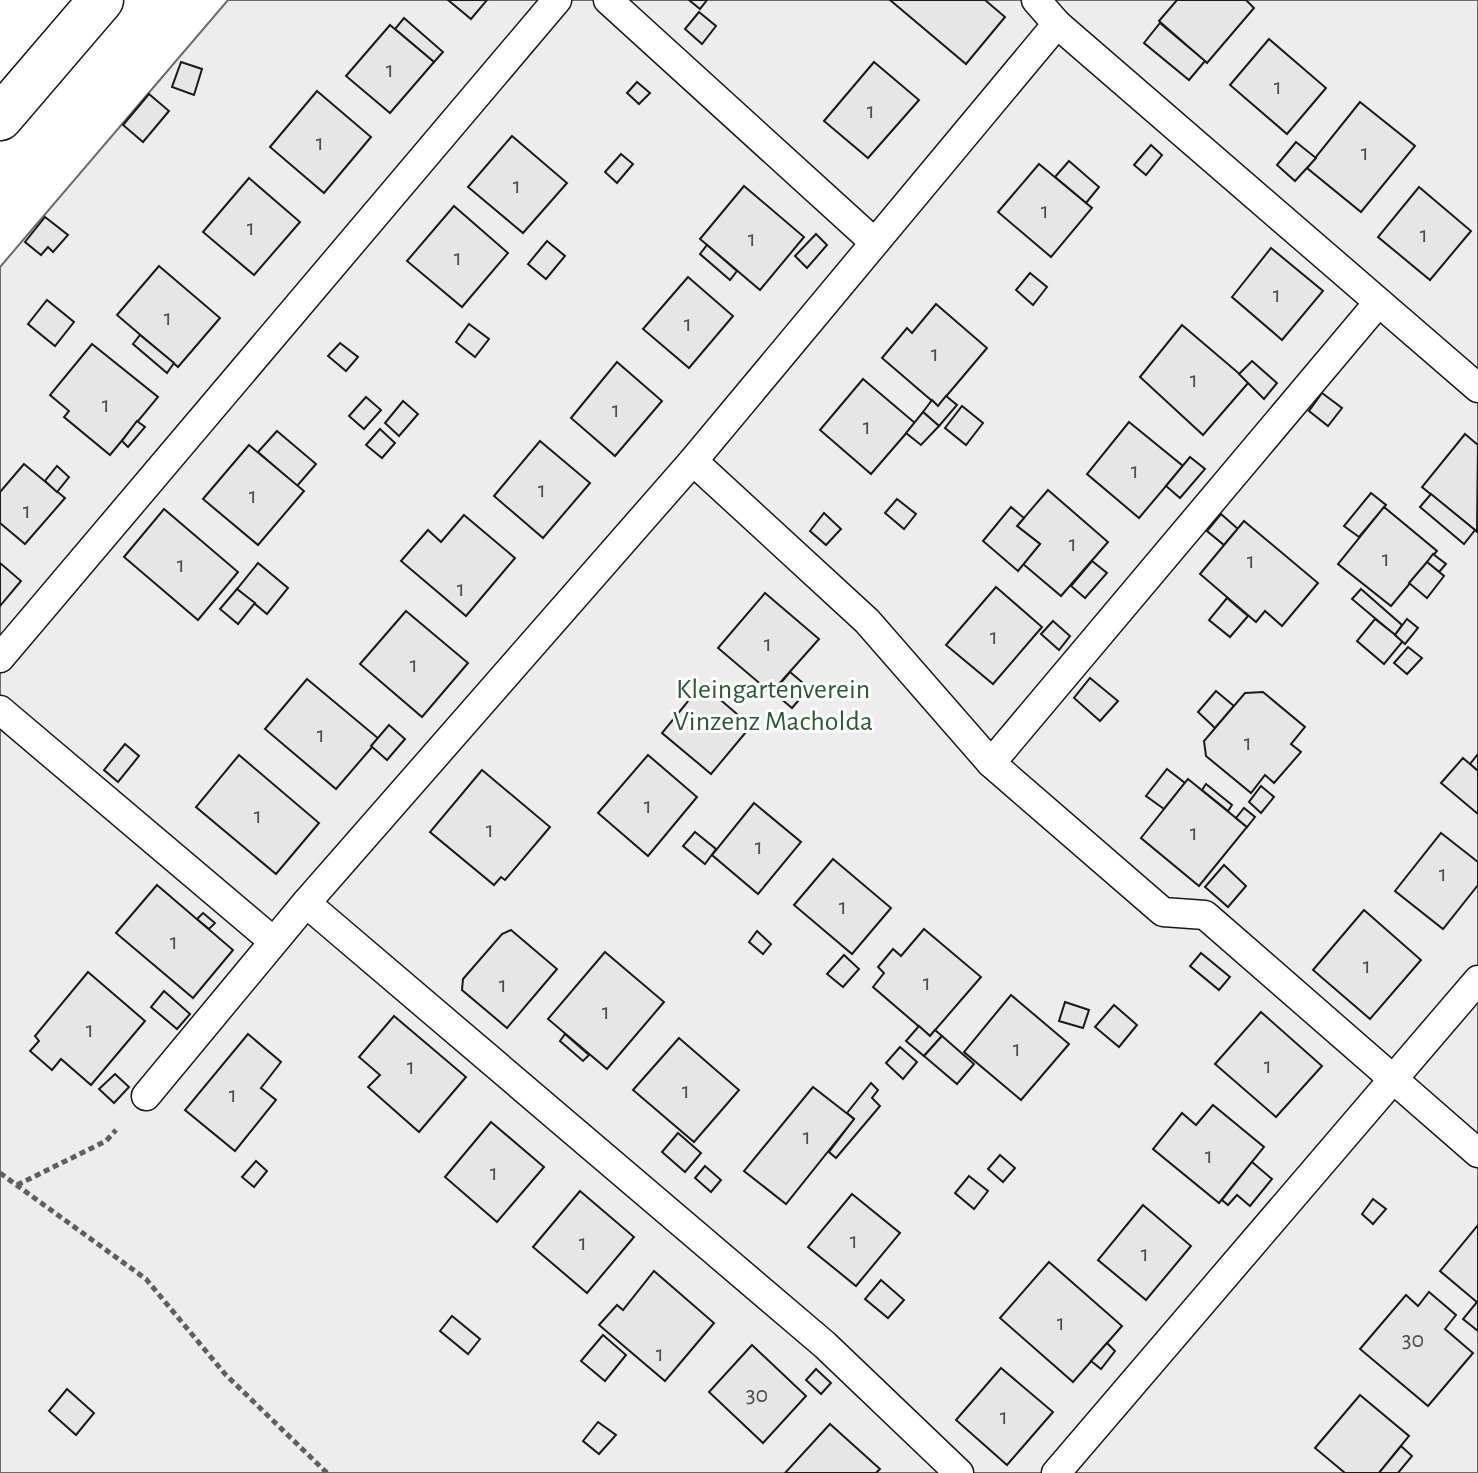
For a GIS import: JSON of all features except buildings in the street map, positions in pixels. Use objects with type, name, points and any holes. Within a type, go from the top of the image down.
[{"type":"street","points":[[0,118],[101,0]]},
{"type":"lane","points":[[0,658],[557,0]]},
{"type":"lane","points":[[608,0],[874,242]]},
{"type":"lane","points":[[1036,0],[1057,24],[1478,388]]},
{"type":"lane","points":[[146,1096],[273,941],[693,461],[1057,24]]},
{"type":"lane","points":[[991,763],[1378,303]]},
{"type":"lane","points":[[693,461],[867,621],[991,763],[1163,912],[1205,915],[1478,1153]]},
{"type":"lane","points":[[0,710],[273,941]]},
{"type":"lane","points":[[306,903],[825,1345],[959,1473]]},
{"type":"lane","points":[[1056,1473],[1478,980]]},
{"type":"path","points":[[17,1185],[106,1141],[146,1096]]},
{"type":"path","points":[[0,1173],[146,1279],[225,1374],[327,1473]]},
{"type":"shaded area","name":"Kleingartenverein Vinzenz Macholda","points":[[228,0],[1478,0],[1478,1473],[0,1473],[0,267]]}]
